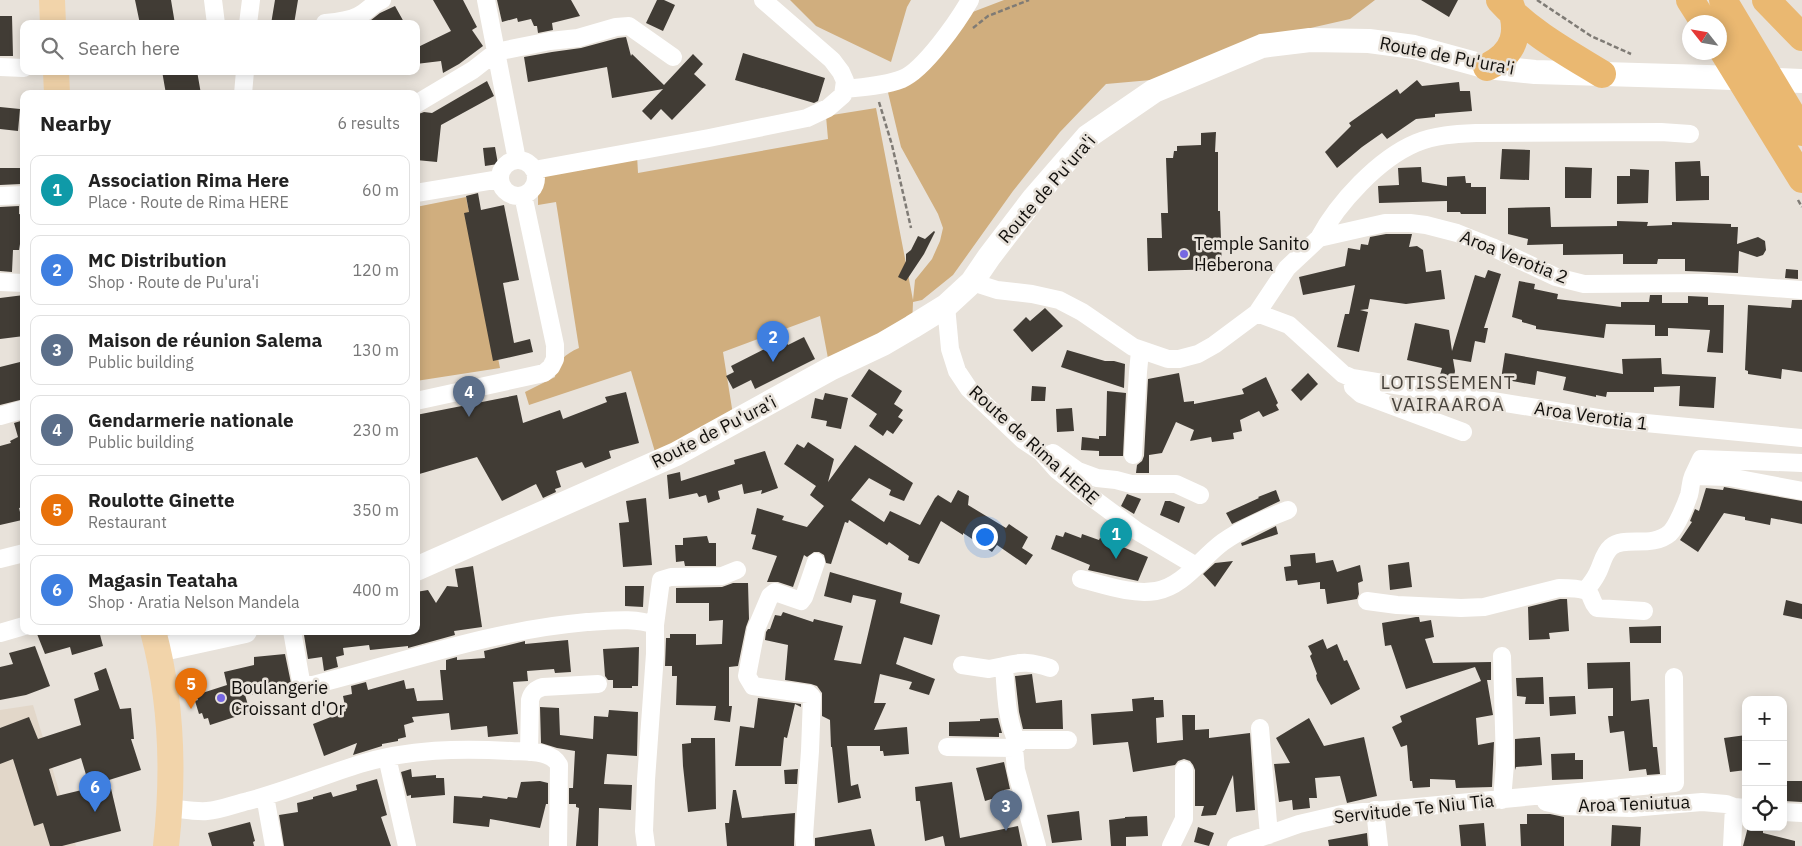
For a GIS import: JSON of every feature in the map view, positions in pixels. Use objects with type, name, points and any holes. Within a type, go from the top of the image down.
[{"type":"highway","points":[[1690,0],[1700,15]]},
{"type":"highway","points":[[1723,0],[1761,61],[1792,88],[1802,132]]},
{"type":"highway","points":[[1766,0],[1802,37]]},
{"type":"highway","points":[[1487,67],[1500,60],[1506,54],[1513,40],[1516,30],[1508,5]]},
{"type":"highway","points":[[1508,5],[1547,40],[1602,74]]},
{"type":"highway","points":[[1727,57],[1802,179]]},
{"type":"main road","points":[[52,0],[53,20]]},
{"type":"main road","name":"Route de Pu'ura'i","points":[[420,567],[676,454],[830,369],[883,344],[946,306],[972,282],[1034,198],[1087,138],[1154,91],[1262,46],[1310,40],[1369,41],[1405,46],[1487,67],[1534,72],[1602,74],[1792,88]]},
{"type":"main road","points":[[56,75],[57,90]]},
{"type":"main road","points":[[166,846],[171,736],[156,640],[205,635]]},
{"type":"street","points":[[213,0],[216,20]]},
{"type":"street","points":[[248,20],[251,0]]},
{"type":"street","points":[[345,20],[359,16],[374,3],[382,0]]},
{"type":"street","points":[[486,0],[517,160]]},
{"type":"street","points":[[534,170],[807,118],[828,108],[843,95],[845,81],[841,72],[832,60],[763,0]]},
{"type":"street","points":[[845,89],[869,86],[903,78],[915,70],[941,42],[970,0]]},
{"type":"street","points":[[420,102],[473,70],[496,52],[550,41],[578,38],[616,27],[629,26],[673,57]]},
{"type":"street","points":[[0,67],[20,68]]},
{"type":"street","points":[[242,90],[244,75]]},
{"type":"street","points":[[972,282],[997,290],[1046,296],[1071,305],[1140,351],[1168,359],[1188,358],[1214,345],[1256,313],[1288,268],[1319,238],[1328,221],[1356,188],[1395,156],[1414,144],[1455,134],[1476,133],[1661,132],[1690,134]]},
{"type":"street","points":[[512,160],[529,164],[534,170],[536,180],[534,185],[531,190],[523,195],[515,196],[509,194],[502,185],[501,174],[512,160]]},
{"type":"street","points":[[420,192],[500,179]]},
{"type":"street","points":[[0,196],[20,195]]},
{"type":"street","points":[[420,400],[526,378],[544,373],[551,367],[555,359],[555,345],[523,195]]},
{"type":"street","name":"Aroa Verotia 2","points":[[1319,238],[1385,223],[1410,223],[1457,233],[1556,277],[1584,284],[1704,283],[1801,290]]},
{"type":"street","points":[[0,282],[20,283]]},
{"type":"street","name":"Route de Rima HERE","points":[[946,306],[950,349],[957,371],[974,394],[1023,440],[1041,452],[1057,470],[1137,531],[1196,566]]},
{"type":"street","name":"Aroa Verotia 1","points":[[1256,313],[1289,326],[1343,374],[1352,378],[1604,419],[1802,438]]},
{"type":"street","points":[[1134,456],[1140,351]]},
{"type":"street","name":"Aroa Verotia 1","points":[[1352,378],[1353,387],[1361,394],[1462,432]]},
{"type":"street","points":[[0,416],[20,410]]},
{"type":"street","points":[[1023,440],[1034,442],[1078,471],[1097,478],[1130,484],[1176,484],[1200,495]]},
{"type":"street","points":[[1586,590],[1597,574],[1606,553],[1613,546],[1619,543],[1651,542],[1671,532],[1689,496],[1690,482],[1701,459],[1802,463]]},
{"type":"street","points":[[1693,476],[1729,477],[1802,491]]},
{"type":"street","points":[[1081,579],[1125,590],[1157,591],[1172,586],[1232,537],[1265,519],[1288,510]]},
{"type":"street","points":[[0,558],[20,554]]},
{"type":"street","points":[[805,846],[804,826],[812,697],[809,694],[753,686],[747,676],[756,629],[770,596],[775,592],[801,601],[816,562]]},
{"type":"street","points":[[646,846],[644,831],[646,780],[655,654],[655,625],[660,580],[671,577],[722,576],[737,570]]},
{"type":"street","points":[[1367,601],[1397,605],[1461,608],[1484,607],[1559,588],[1586,590],[1589,592],[1591,602],[1597,608],[1644,611]]},
{"type":"street","points":[[293,635],[301,680],[306,685],[313,685],[370,671],[473,641],[538,628],[625,620],[655,625]]},
{"type":"street","points":[[0,633],[20,627]]},
{"type":"street","points":[[1502,656],[1505,764],[1502,800]]},
{"type":"street","points":[[962,665],[989,669],[1017,662],[1035,663],[1050,668]]},
{"type":"street","points":[[1004,666],[1007,702],[1016,746],[1016,770],[1037,846]]},
{"type":"street","name":"Servitude Te Niu Tia","points":[[1236,846],[1299,824],[1375,810],[1537,797],[1675,783],[1674,677]]},
{"type":"street","points":[[529,752],[530,700],[536,689],[598,684]]},
{"type":"street","points":[[1260,728],[1270,835]]},
{"type":"street","points":[[1016,746],[1020,740],[1068,740]]},
{"type":"street","points":[[946,747],[1016,746]]},
{"type":"street","points":[[169,808],[207,811],[265,796],[387,757],[408,753],[456,750],[529,752],[551,756],[559,766],[558,846]]},
{"type":"street","points":[[387,757],[407,846]]},
{"type":"street","points":[[1171,846],[1184,820],[1184,770]]},
{"type":"street","points":[[265,796],[274,846]]},
{"type":"street","name":"Aroa Teniutua","points":[[1537,797],[1549,803],[1563,806],[1631,808],[1702,802],[1726,804],[1740,808],[1732,846]]},
{"type":"street","points":[[1375,810],[1379,846]]},
{"type":"street","points":[[1787,812],[1802,812]]},
{"type":"path","points":[[970,30],[988,16],[1029,0]]},
{"type":"path","points":[[1537,0],[1590,36],[1634,56]]},
{"type":"path","points":[[869,86],[882,106],[912,228]]},
{"type":"shaded area","points":[[790,0],[911,0],[907,7],[891,62],[816,26]]},
{"type":"shaded area","points":[[1004,0],[1375,0],[1350,19],[1262,39],[1151,80],[1106,84],[1060,132],[1013,191],[953,275],[922,300],[913,302],[912,327],[830,369],[820,316],[723,352],[734,421],[658,462],[631,371],[529,405],[525,392],[555,377],[557,367],[562,359],[579,348],[556,202],[538,205],[538,184],[547,169],[637,155],[638,173],[828,139],[826,116],[876,108],[913,300],[915,280],[932,259],[940,241],[943,228],[938,214],[901,147],[886,84],[970,13]]},
{"type":"shaded area","points":[[466,197],[500,368],[420,380],[420,206]]},
{"type":"shaded area","points":[[33,705],[76,846],[0,846],[0,710]]},
{"type":"building","points":[[135,0],[171,0],[174,20],[139,20]]},
{"type":"building","points":[[275,0],[298,0],[295,20],[272,20]]},
{"type":"building","points":[[433,0],[463,0],[477,27],[472,30],[483,46],[443,73],[441,61],[420,64],[420,46],[451,31]]},
{"type":"building","points":[[497,0],[571,0],[580,16],[552,23],[553,30],[538,33],[537,26],[534,26],[531,19],[518,22],[517,18],[502,22]]},
{"type":"building","points":[[657,0],[664,0],[675,5],[663,31],[646,23]]},
{"type":"building","points":[[1421,0],[1458,0],[1449,17]]},
{"type":"building","points":[[395,6],[403,20],[371,20],[380,13]]},
{"type":"building","points":[[0,16],[12,16],[13,56],[0,56]]},
{"type":"building","points":[[626,37],[631,56],[632,54],[664,85],[693,54],[703,64],[694,74],[706,85],[672,120],[661,109],[651,120],[642,111],[663,89],[612,98],[607,67],[528,82],[524,57],[581,48]]},
{"type":"building","points":[[743,53],[825,78],[818,101],[814,103],[735,80]]},
{"type":"building","points":[[163,75],[198,75],[200,90],[165,90]]},
{"type":"building","points":[[1417,80],[1422,86],[1459,82],[1460,91],[1470,91],[1472,111],[1435,114],[1435,117],[1416,119],[1387,139],[1382,133],[1337,168],[1325,152],[1351,126],[1349,123],[1397,89],[1400,94]]},
{"type":"building","points":[[487,81],[494,96],[441,125],[437,162],[420,160],[420,114],[432,113]]},
{"type":"building","points":[[0,107],[20,109],[18,131],[0,129]]},
{"type":"building","points":[[1216,132],[1215,152],[1218,152],[1218,211],[1220,211],[1222,269],[1148,271],[1147,238],[1162,238],[1161,213],[1168,213],[1166,158],[1173,158],[1174,151],[1177,151],[1177,146],[1201,145],[1201,133]]},
{"type":"building","points":[[495,147],[498,164],[485,166],[483,148]]},
{"type":"building","points":[[1502,149],[1530,150],[1529,180],[1500,179]]},
{"type":"building","points":[[1700,161],[1701,176],[1709,176],[1709,200],[1676,201],[1675,162]]},
{"type":"building","points":[[1421,167],[1422,182],[1447,186],[1447,177],[1465,176],[1466,183],[1471,183],[1471,187],[1486,187],[1486,214],[1447,212],[1447,201],[1379,203],[1378,186],[1399,185],[1398,168]]},
{"type":"building","points":[[1565,167],[1592,168],[1591,198],[1565,198]]},
{"type":"building","points":[[0,168],[20,168],[20,184],[0,185]]},
{"type":"building","points":[[1630,169],[1649,170],[1648,203],[1617,204],[1617,176],[1630,176]]},
{"type":"building","points":[[478,193],[481,210],[504,205],[519,280],[503,283],[514,343],[530,339],[533,352],[493,361],[464,213],[469,212],[466,196]]},
{"type":"building","points":[[19,206],[20,244],[19,250],[13,250],[12,272],[0,271],[0,207]]},
{"type":"building","points":[[1550,207],[1551,227],[1617,226],[1617,221],[1648,222],[1647,226],[1672,225],[1672,222],[1731,224],[1731,227],[1738,227],[1737,244],[1758,237],[1765,241],[1766,250],[1763,255],[1757,257],[1739,251],[1738,273],[1685,271],[1685,259],[1658,259],[1657,264],[1623,264],[1623,254],[1563,255],[1563,244],[1527,245],[1528,239],[1508,234],[1508,208]]},
{"type":"building","points":[[934,231],[924,254],[906,281],[898,277],[906,261],[906,254],[911,250],[918,236],[925,239]]},
{"type":"building","points":[[1386,234],[1412,234],[1409,247],[1417,246],[1423,250],[1426,272],[1441,270],[1445,299],[1406,304],[1370,299],[1368,309],[1360,310],[1368,312],[1359,352],[1337,347],[1345,314],[1349,314],[1355,285],[1303,295],[1299,277],[1345,266],[1348,248],[1360,250],[1361,244],[1368,245],[1370,237]]},
{"type":"building","points":[[1786,269],[1798,270],[1798,279],[1785,278]]},
{"type":"building","points":[[1488,270],[1501,274],[1484,328],[1488,328],[1485,343],[1475,341],[1471,362],[1453,359],[1455,371],[1453,384],[1438,381],[1442,368],[1407,360],[1415,323],[1449,330],[1452,351],[1475,275],[1485,278]]},
{"type":"building","points":[[1519,281],[1535,284],[1534,289],[1558,294],[1557,299],[1621,307],[1621,302],[1649,302],[1650,295],[1662,295],[1662,303],[1688,303],[1688,296],[1708,297],[1708,305],[1724,305],[1723,353],[1707,352],[1710,330],[1668,328],[1668,336],[1655,336],[1655,325],[1606,324],[1604,338],[1536,329],[1536,326],[1512,317]]},
{"type":"building","points":[[20,296],[20,336],[0,339],[0,298]]},
{"type":"building","points":[[1792,300],[1802,300],[1802,372],[1782,369],[1781,379],[1748,374],[1748,371],[1745,370],[1748,305],[1791,308]]},
{"type":"building","points":[[1045,308],[1063,326],[1032,352],[1013,330],[1026,317],[1030,321]]},
{"type":"building","points":[[804,337],[815,359],[755,389],[751,380],[733,389],[726,376],[734,372],[731,366],[784,339],[788,345]]},
{"type":"building","points":[[1067,350],[1105,361],[1125,364],[1124,388],[1061,367]]},
{"type":"building","points":[[1505,353],[1623,374],[1622,359],[1661,358],[1662,374],[1716,377],[1714,408],[1679,406],[1680,386],[1654,387],[1654,392],[1607,392],[1606,397],[1596,395],[1596,397],[1563,390],[1566,377],[1537,371],[1535,385],[1501,379]]},
{"type":"building","points":[[20,362],[20,400],[0,405],[0,367]]},
{"type":"building","points":[[869,369],[902,391],[894,404],[903,410],[898,417],[903,420],[893,434],[887,430],[883,436],[869,426],[877,414],[851,396]]},
{"type":"building","points":[[1179,373],[1184,402],[1194,401],[1194,404],[1244,394],[1242,389],[1266,377],[1278,403],[1276,405],[1279,410],[1263,417],[1259,411],[1240,420],[1242,431],[1233,433],[1234,439],[1212,442],[1211,437],[1190,441],[1194,430],[1176,422],[1162,453],[1149,455],[1149,473],[1136,473],[1137,465],[1144,456],[1148,379]]},
{"type":"building","points":[[1308,373],[1318,384],[1301,401],[1291,390]]},
{"type":"building","points":[[1032,386],[1046,387],[1045,401],[1031,401]]},
{"type":"building","points":[[1107,391],[1126,393],[1123,456],[1099,456],[1099,451],[1081,450],[1082,437],[1099,439],[1099,436],[1106,436]]},
{"type":"building","points":[[626,392],[639,443],[609,451],[611,458],[585,468],[582,462],[556,471],[561,487],[555,489],[556,492],[543,498],[536,484],[502,501],[477,457],[420,474],[420,414],[517,395],[523,423],[560,410],[563,419],[607,402],[605,397]]},
{"type":"building","points":[[825,393],[848,398],[841,429],[826,426],[827,421],[811,418],[815,398],[823,400]]},
{"type":"building","points":[[1072,408],[1074,431],[1057,432],[1056,409]]},
{"type":"building","points":[[20,421],[20,520],[0,525],[0,446],[11,443],[10,441],[18,437],[14,423]]},
{"type":"building","points":[[808,442],[834,459],[828,482],[855,445],[913,483],[904,501],[889,495],[891,490],[869,478],[851,500],[884,522],[890,511],[920,525],[938,495],[951,503],[958,490],[969,496],[968,505],[1006,528],[1009,524],[1028,537],[1022,548],[1033,555],[1026,565],[997,545],[992,552],[941,521],[919,564],[908,560],[909,556],[889,542],[887,545],[849,520],[848,523],[845,522],[831,564],[826,563],[824,555],[814,552],[807,557],[804,555],[793,587],[778,582],[767,582],[777,556],[752,549],[756,535],[751,534],[757,508],[784,516],[782,520],[807,527],[824,506],[810,495],[816,486],[784,464],[797,444],[804,448]]},
{"type":"building","points":[[765,451],[778,488],[761,494],[762,490],[744,494],[742,484],[718,491],[720,499],[708,503],[706,495],[699,497],[697,493],[669,499],[667,475],[680,472],[681,481],[735,464],[734,460]]},
{"type":"building","points":[[1724,487],[1802,501],[1802,524],[1771,518],[1770,525],[1724,513],[1698,552],[1680,540],[1692,522],[1690,521],[1695,509],[1699,511],[1706,488],[1723,490]]},
{"type":"building","points":[[1276,490],[1280,501],[1232,524],[1226,513]]},
{"type":"building","points":[[1127,494],[1141,499],[1134,514],[1121,506]]},
{"type":"building","points":[[646,498],[652,565],[623,567],[619,523],[629,522],[626,501]]},
{"type":"building","points":[[1165,501],[1185,507],[1179,523],[1160,515]]},
{"type":"building","points":[[1276,526],[1278,534],[1242,546],[1241,543]]},
{"type":"building","points":[[1065,532],[1081,538],[1082,534],[1099,540],[1100,538],[1148,557],[1138,581],[1088,570],[1090,565],[1051,549],[1056,535],[1063,537]]},
{"type":"building","points":[[707,536],[709,543],[716,543],[716,566],[685,566],[684,561],[676,562],[675,545],[683,545],[683,538]]},
{"type":"building","points":[[1315,553],[1316,563],[1333,560],[1337,572],[1360,565],[1363,581],[1358,583],[1359,594],[1357,599],[1327,604],[1325,589],[1320,589],[1320,582],[1298,585],[1297,580],[1286,581],[1284,567],[1291,566],[1290,555]]},
{"type":"building","points":[[1233,561],[1215,587],[1203,574],[1215,563]]},
{"type":"building","points":[[1409,562],[1412,587],[1390,590],[1388,565]]},
{"type":"building","points":[[473,566],[482,627],[454,631],[455,635],[408,648],[408,646],[370,650],[369,645],[343,648],[344,655],[336,657],[338,667],[324,671],[322,657],[308,659],[304,635],[420,635],[420,591],[428,590],[436,603],[447,586],[458,587],[455,569]]},
{"type":"building","points":[[830,572],[902,593],[900,603],[940,615],[932,645],[904,637],[896,664],[935,679],[929,695],[909,689],[912,682],[880,674],[874,703],[886,703],[874,730],[907,727],[909,754],[884,756],[883,751],[880,751],[880,746],[847,746],[851,786],[858,784],[861,798],[838,803],[831,747],[830,720],[822,716],[822,693],[817,686],[785,680],[788,645],[765,640],[766,632],[770,629],[775,615],[781,616],[783,612],[813,622],[814,619],[843,626],[834,660],[861,664],[876,600],[853,595],[851,603],[824,596]]},
{"type":"building","points":[[733,583],[748,583],[749,619],[738,666],[729,667],[729,706],[732,706],[730,722],[714,720],[716,706],[676,705],[677,676],[672,676],[672,666],[665,666],[666,638],[670,638],[670,634],[696,634],[696,645],[722,644],[723,620],[709,621],[709,603],[676,603],[676,588],[722,587]]},
{"type":"building","points":[[625,586],[644,586],[643,607],[625,606]]},
{"type":"building","points":[[1567,599],[1569,631],[1549,633],[1550,639],[1529,640],[1528,607]]},
{"type":"building","points":[[1786,600],[1802,604],[1802,619],[1783,615]]},
{"type":"building","points":[[1419,617],[1420,622],[1431,620],[1434,637],[1425,639],[1433,663],[1491,662],[1491,680],[1487,680],[1493,715],[1476,718],[1478,745],[1494,742],[1492,787],[1456,788],[1455,780],[1430,779],[1430,787],[1413,788],[1412,781],[1410,781],[1407,745],[1401,747],[1392,727],[1402,722],[1400,716],[1481,681],[1475,667],[1406,689],[1391,645],[1385,646],[1382,623]]},
{"type":"building","points":[[1661,626],[1661,643],[1630,643],[1629,627]]},
{"type":"building","points":[[37,635],[100,635],[103,646],[72,655],[70,647],[45,654]]},
{"type":"building","points":[[1323,639],[1327,649],[1337,644],[1344,661],[1347,660],[1360,689],[1331,705],[1317,680],[1317,674],[1310,656],[1312,654],[1308,646]]},
{"type":"building","points":[[568,640],[571,672],[555,673],[554,669],[527,671],[528,681],[513,682],[518,734],[488,737],[487,726],[451,730],[449,713],[412,717],[414,722],[404,725],[406,737],[398,739],[398,741],[382,744],[382,746],[353,755],[357,743],[324,756],[313,724],[346,711],[343,696],[352,694],[351,686],[366,682],[368,690],[404,680],[406,689],[414,688],[417,701],[443,700],[440,670],[446,670],[446,660],[457,657],[457,660],[485,658],[484,651],[525,641],[525,644]]},
{"type":"building","points":[[35,646],[50,686],[26,695],[0,700],[0,667],[13,664],[9,653]]},
{"type":"building","points":[[639,647],[638,686],[632,686],[632,688],[613,688],[613,680],[608,680],[605,676],[603,649]]},
{"type":"building","points":[[285,654],[294,690],[245,695],[250,712],[210,725],[208,718],[204,719],[202,713],[199,714],[195,701],[198,700],[196,695],[227,685],[224,672],[254,665],[254,657]]},
{"type":"building","points":[[1630,662],[1631,701],[1649,699],[1653,747],[1657,747],[1660,774],[1647,775],[1646,769],[1629,771],[1624,731],[1610,733],[1608,716],[1613,716],[1613,688],[1588,689],[1587,663]]},
{"type":"building","points":[[106,668],[120,709],[131,708],[134,739],[131,739],[141,770],[109,780],[121,831],[62,846],[50,846],[43,823],[34,826],[13,759],[0,764],[0,728],[29,717],[38,739],[81,725],[74,699],[99,690],[94,673]],"holes":[[[81,758],[90,788],[57,796],[49,769]]]},
{"type":"building","points":[[1032,674],[1036,703],[1062,700],[1063,729],[1023,729],[1015,676]]},
{"type":"building","points":[[1543,677],[1544,704],[1525,704],[1526,697],[1517,696],[1516,678]]},
{"type":"building","points":[[1575,696],[1576,714],[1550,716],[1549,697]]},
{"type":"building","points":[[1154,697],[1154,700],[1163,700],[1164,717],[1156,718],[1157,743],[1183,740],[1182,715],[1195,715],[1195,730],[1209,729],[1209,738],[1250,733],[1255,810],[1236,812],[1233,775],[1216,815],[1201,816],[1204,806],[1195,806],[1195,770],[1190,761],[1184,759],[1178,761],[1175,765],[1133,772],[1128,742],[1093,745],[1091,714],[1133,711],[1132,699]]},
{"type":"building","points":[[758,698],[801,704],[801,707],[795,704],[787,738],[784,737],[781,766],[735,766],[740,726],[754,728]]},
{"type":"building","points":[[540,707],[559,708],[560,735],[593,739],[594,716],[608,717],[609,710],[638,712],[637,756],[607,754],[604,784],[632,785],[631,810],[599,808],[598,846],[576,846],[579,808],[576,807],[576,804],[569,804],[569,788],[573,788],[575,751],[541,743]]},
{"type":"building","points":[[998,718],[1002,733],[999,733],[999,737],[949,736],[949,722],[980,721],[980,719]]},
{"type":"building","points":[[1309,718],[1324,746],[1364,737],[1377,796],[1347,803],[1340,776],[1315,778],[1317,798],[1309,798],[1310,808],[1293,810],[1292,800],[1279,802],[1274,764],[1290,763],[1276,738]]},
{"type":"building","points":[[1742,736],[1742,770],[1730,772],[1724,738]]},
{"type":"building","points":[[1540,737],[1542,765],[1516,767],[1515,770],[1515,739]]},
{"type":"building","points":[[691,738],[715,738],[716,809],[688,812],[682,744],[691,743]]},
{"type":"building","points":[[1575,753],[1575,760],[1583,760],[1583,779],[1552,780],[1551,754]]},
{"type":"building","points":[[1004,762],[1010,789],[1004,790],[1005,795],[985,801],[976,768]]},
{"type":"building","points":[[411,769],[412,777],[436,775],[436,778],[444,778],[445,795],[411,798],[411,795],[407,796],[401,772]]},
{"type":"building","points":[[798,769],[797,784],[785,784],[784,770]]},
{"type":"building","points":[[377,779],[387,815],[381,817],[391,846],[284,846],[279,815],[298,812],[297,803],[313,799],[313,797],[331,792],[333,797],[357,790],[356,785]]},
{"type":"building","points":[[540,781],[548,783],[548,804],[546,804],[540,828],[490,819],[489,827],[453,823],[454,796],[517,798],[521,782]]},
{"type":"building","points":[[1787,781],[1802,781],[1802,802],[1787,801]]},
{"type":"building","points":[[952,782],[960,838],[1018,826],[1022,846],[945,846],[943,836],[925,841],[920,801],[916,801],[915,787]]},
{"type":"building","points":[[733,790],[736,790],[742,818],[795,813],[794,846],[727,846],[725,823],[729,823]]},
{"type":"building","points":[[1079,811],[1082,840],[1052,843],[1047,815]]},
{"type":"building","points":[[1527,814],[1550,814],[1564,817],[1564,846],[1521,846],[1520,824],[1527,824]]},
{"type":"building","points":[[1147,816],[1148,836],[1126,837],[1126,846],[1111,846],[1109,820]]},
{"type":"building","points":[[250,822],[255,841],[253,842],[254,846],[212,846],[208,833]]},
{"type":"building","points":[[1484,823],[1486,846],[1461,846],[1459,825]]},
{"type":"building","points":[[1612,825],[1641,827],[1640,846],[1611,846]]},
{"type":"building","points":[[1198,827],[1214,833],[1209,846],[1194,842]]},
{"type":"building","points":[[871,829],[875,846],[815,846],[815,838]]},
{"type":"building","points":[[1747,831],[1763,831],[1763,833],[1795,841],[1795,846],[1743,846]]},
{"type":"building","points":[[1367,833],[1368,846],[1329,846],[1328,840]]},
{"type":"place","name":"Temple Sanito Heberona","points":[[1184,254]]},
{"type":"place","name":"MC Distribution","points":[[773,362]]},
{"type":"place","name":"Gendarmerie nationale","points":[[469,417]]},
{"type":"place","name":"Association Rima Here","points":[[1116,559]]},
{"type":"place","name":"Boulangerie Croissant d'Or","points":[[221,698]]},
{"type":"place","name":"Roulotte Ginette","points":[[191,709]]},
{"type":"place","name":"Magasin Teataha","points":[[95,812]]},
{"type":"place","name":"Maison de réunion Salema","points":[[1006,831]]},
{"type":"district","name":"LOTISSEMENT VAIRAAROA","points":[[1448,393]]}]
